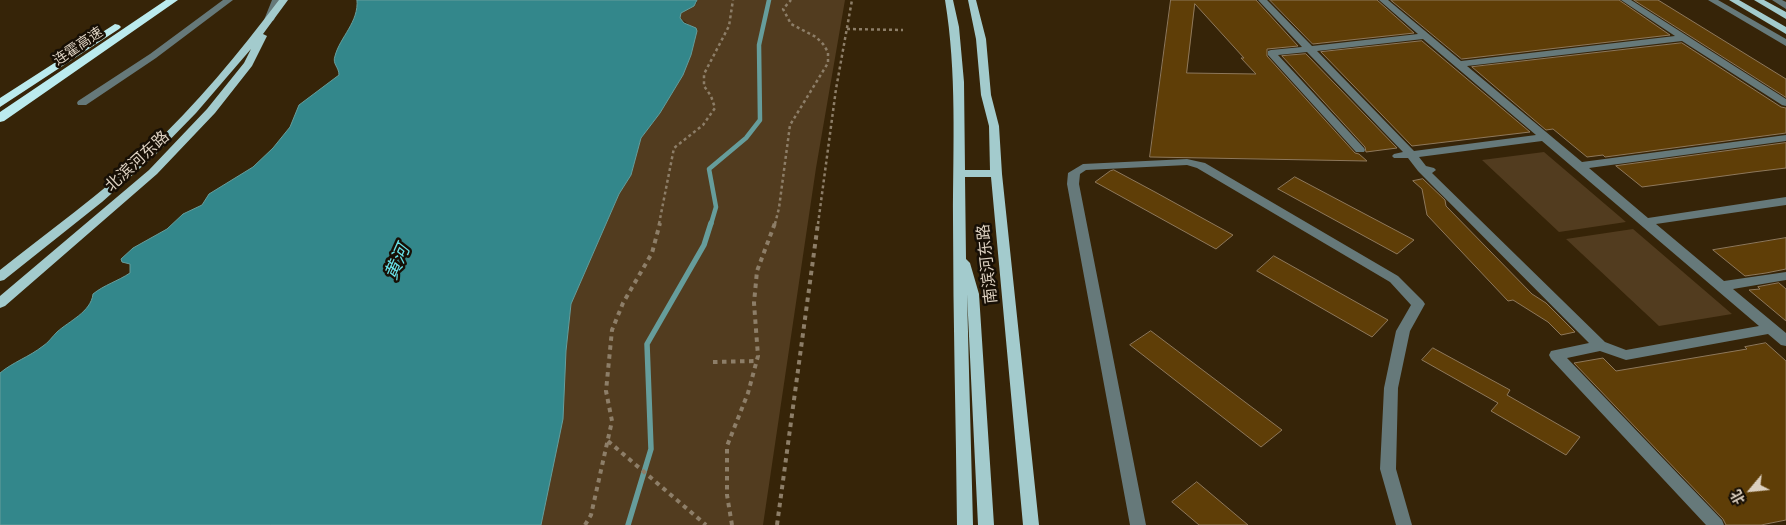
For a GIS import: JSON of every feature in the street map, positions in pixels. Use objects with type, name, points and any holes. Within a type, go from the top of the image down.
[{"type":"highway","name":"连霍高速","points":[[0,103],[156,0]]},
{"type":"highway","name":"连霍高速","points":[[0,118],[173,0]]},
{"type":"main road","name":"北滨河东路","points":[[0,277],[130,171],[189,114],[229,70],[284,0]]},
{"type":"main road","name":"南滨河东路","points":[[949,0],[958,66],[959,246],[966,525]]},
{"type":"main road","name":"南滨河东路","points":[[972,0],[981,40],[986,95],[994,126],[996,174],[1031,525]]},
{"type":"main road","points":[[1733,0],[1786,31]]},
{"type":"main road","points":[[1758,0],[1786,16]]},
{"type":"main road","name":"北滨河东路","points":[[0,303],[6,292],[153,172],[211,111],[250,64],[269,20]]},
{"type":"main road","points":[[959,173],[996,174]]},
{"type":"main road","points":[[959,246],[973,294],[986,525]]},
{"type":"street","points":[[82,103],[153,56],[228,0]]},
{"type":"street","points":[[269,20],[276,0]]},
{"type":"street","points":[[1262,0],[1600,346],[1626,355],[1772,328]]},
{"type":"street","points":[[1383,0],[1786,341]]},
{"type":"street","points":[[1625,0],[1786,103]]},
{"type":"street","points":[[1712,0],[1786,43]]},
{"type":"street","points":[[1776,0],[1786,6]]},
{"type":"street","points":[[1360,150],[1271,53],[1426,36]]},
{"type":"street","points":[[1459,64],[1683,38]]},
{"type":"street","points":[[1398,156],[1545,136]]},
{"type":"street","points":[[1580,166],[1786,138]]},
{"type":"street","points":[[1138,525],[1073,184],[1074,173],[1083,167],[1187,162],[1201,165],[1394,279],[1418,304],[1403,331],[1391,388],[1388,469],[1404,525]]},
{"type":"street","points":[[1645,222],[1786,201]]},
{"type":"street","points":[[1722,286],[1786,276]]},
{"type":"street","points":[[1590,324],[1600,346]]},
{"type":"street","points":[[1600,346],[1556,355],[1716,525]]},
{"type":"path","points":[[585,525],[591,515],[612,421],[606,391],[612,330],[622,303],[652,253],[661,218],[674,148],[703,125],[715,108],[711,96],[704,86],[704,74],[729,26],[732,0]]},
{"type":"path","points":[[732,525],[727,495],[727,446],[748,393],[756,361],[754,303],[757,271],[773,230],[779,208],[790,125],[828,63],[828,52],[823,44],[816,37],[791,24],[783,9],[792,0]]},
{"type":"path","points":[[777,525],[833,109],[852,0]]},
{"type":"path","points":[[847,29],[903,30]]},
{"type":"path","points":[[713,362],[756,361]]},
{"type":"path","points":[[608,441],[706,525]]},
{"type":"shaded area","points":[[697,0],[845,0],[816,168],[763,525],[540,525],[566,351],[571,304],[619,194],[631,175],[641,138],[660,113],[683,75],[691,55],[697,31],[680,18],[681,13],[697,3]]},
{"type":"shaded area","points":[[1544,152],[1626,222],[1559,232],[1482,160]]},
{"type":"shaded area","points":[[1633,229],[1732,314],[1659,326],[1566,239]]},
{"type":"water","name":"黄河","points":[[357,0],[697,0],[694,6],[681,13],[680,18],[684,23],[696,28],[697,31],[691,55],[683,75],[660,113],[641,138],[631,175],[619,194],[571,304],[566,351],[563,419],[541,525],[0,525],[0,373],[38,350],[57,332],[79,316],[88,306],[93,294],[130,273],[130,264],[122,262],[121,259],[133,248],[167,229],[183,214],[202,205],[209,194],[253,167],[273,148],[290,127],[299,105],[339,75],[334,59],[337,49],[355,15]]},
{"type":"building","points":[[1171,0],[1256,0],[1298,46],[1267,49],[1267,56],[1355,153],[1367,161],[1150,157]],"holes":[[[1195,4],[1244,58],[1241,58],[1256,74],[1187,73]]]},
{"type":"building","points":[[1270,0],[1377,0],[1414,33],[1313,44]]},
{"type":"building","points":[[1391,0],[1619,0],[1670,35],[1462,59]]},
{"type":"building","points":[[1634,0],[1658,0],[1786,79],[1786,97]]},
{"type":"building","points":[[1422,41],[1530,132],[1412,146],[1321,52]]},
{"type":"building","points":[[1682,43],[1781,107],[1786,108],[1786,133],[1605,157],[1603,155],[1587,157],[1553,129],[1546,130],[1472,67]]},
{"type":"building","points":[[1306,54],[1397,148],[1366,152],[1365,147],[1282,56]]},
{"type":"building","points":[[1786,143],[1786,168],[1642,187],[1616,166]]},
{"type":"building","points":[[1114,170],[1233,235],[1216,249],[1095,182]]},
{"type":"building","points":[[1295,177],[1414,240],[1397,254],[1278,189]]},
{"type":"building","points":[[1423,179],[1445,200],[1446,206],[1532,294],[1546,303],[1575,332],[1561,335],[1548,322],[1513,300],[1508,301],[1427,215],[1422,189],[1413,181]]},
{"type":"building","points":[[1786,238],[1786,269],[1766,273],[1745,276],[1713,250]]},
{"type":"building","points":[[1274,256],[1388,320],[1372,337],[1257,271]]},
{"type":"building","points":[[1779,283],[1786,289],[1786,321],[1749,290],[1760,289],[1758,287]]},
{"type":"building","points":[[1151,331],[1282,430],[1261,447],[1130,345]]},
{"type":"building","points":[[1766,343],[1786,361],[1786,520],[1761,525],[1726,525],[1723,519],[1574,363],[1603,358],[1616,371],[1747,349],[1745,347]]},
{"type":"building","points":[[1433,348],[1510,390],[1507,395],[1580,437],[1566,455],[1491,411],[1498,403],[1422,360]]},
{"type":"building","points":[[1197,482],[1248,525],[1199,525],[1172,502]]},
{"type":"waterway","points":[[711,224],[716,207],[709,169],[746,138],[760,120],[759,45],[769,0]]},
{"type":"waterway","points":[[628,525],[651,449],[647,344],[704,245],[711,223]]}]
